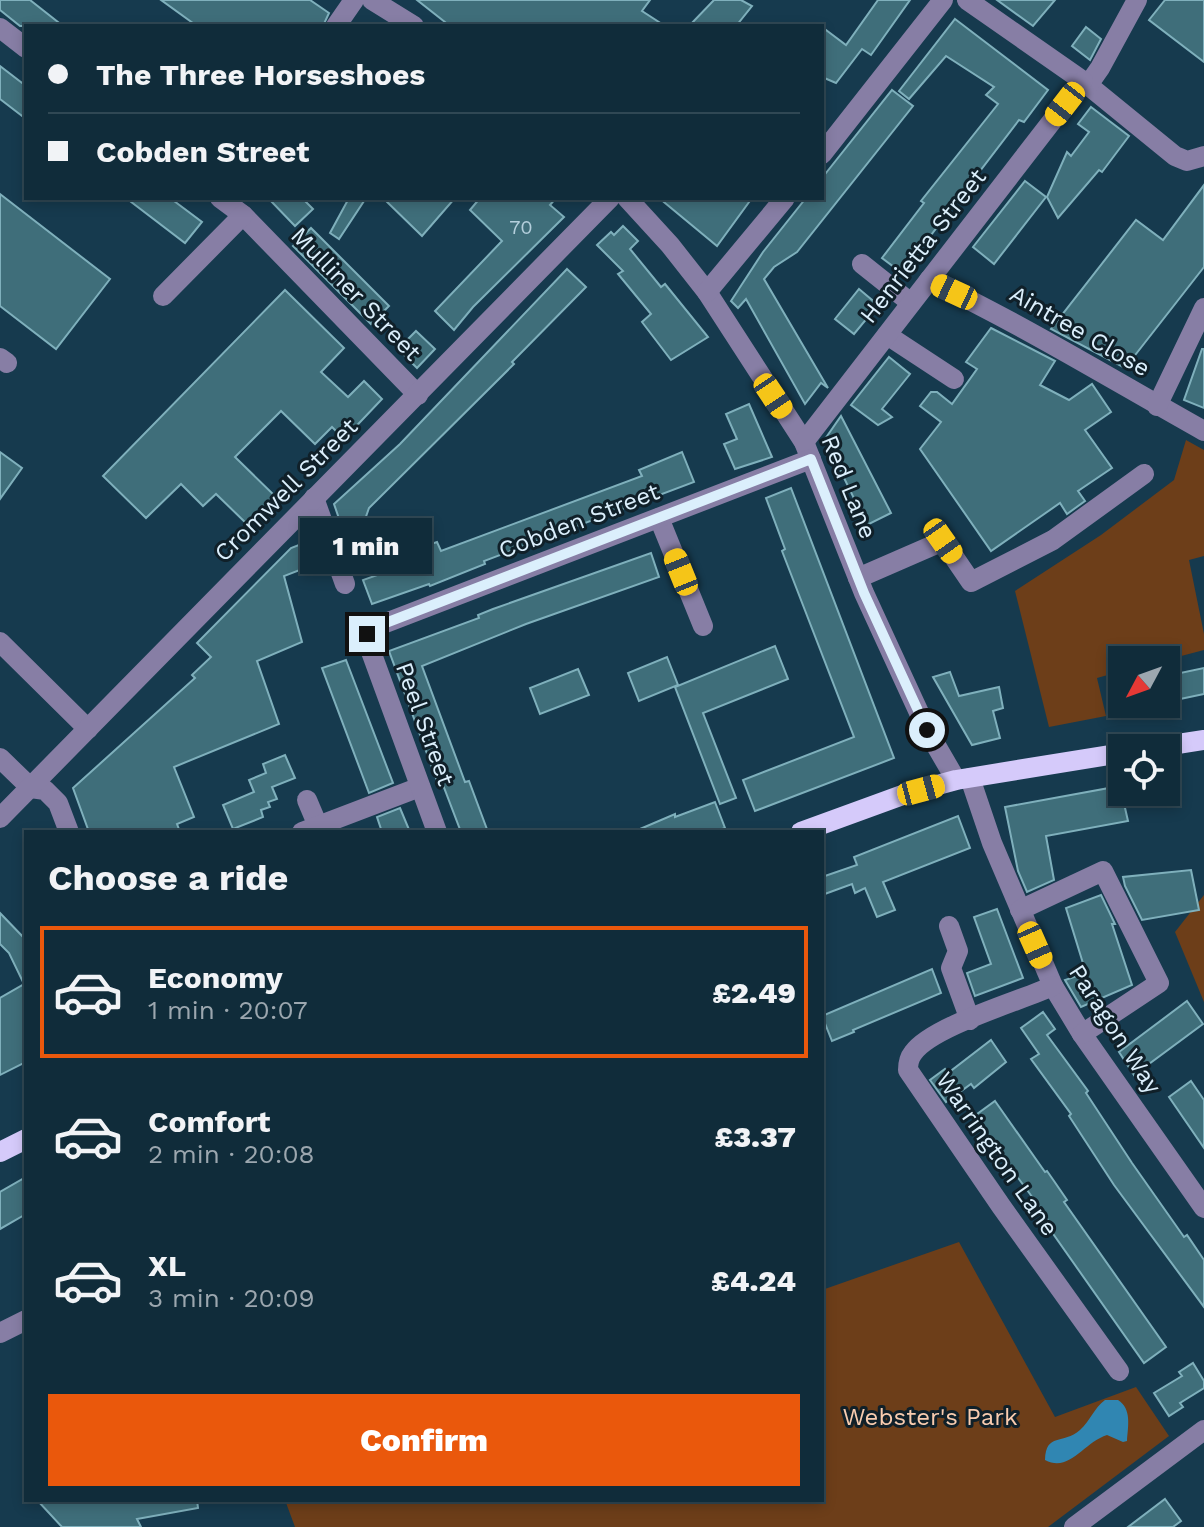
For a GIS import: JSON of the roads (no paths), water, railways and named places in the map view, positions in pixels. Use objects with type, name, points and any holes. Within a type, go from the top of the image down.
[{"type":"main road","points":[[1180,744],[1204,740]]},
{"type":"main road","points":[[806,830],[908,793],[963,779],[1108,755]]},
{"type":"main road","points":[[0,1152],[24,1140]]},
{"type":"street","points":[[337,24],[354,0]]},
{"type":"street","points":[[372,0],[411,24]]},
{"type":"street","points":[[824,151],[943,0]]},
{"type":"street","points":[[967,0],[1085,83],[1164,148],[1187,161],[1204,156]]},
{"type":"street","name":"Henrietta Street","points":[[808,451],[911,303],[1100,68],[1137,0]]},
{"type":"street","points":[[0,28],[24,46]]},
{"type":"street","name":"Mulliner Street","points":[[223,200],[243,215],[418,395]]},
{"type":"street","name":"Cromwell Street","points":[[0,818],[608,200]]},
{"type":"street","name":"Red Lane","points":[[629,200],[707,292],[808,451],[858,578],[927,730],[963,779]]},
{"type":"street","points":[[707,292],[783,200]]},
{"type":"street","points":[[163,296],[243,215]]},
{"type":"street","points":[[862,264],[911,303]]},
{"type":"street","name":"Aintree Close","points":[[929,280],[1003,316],[1204,431]]},
{"type":"street","points":[[1157,406],[1204,308]]},
{"type":"street","points":[[887,335],[954,379]]},
{"type":"street","name":"Cobden Street","points":[[367,634],[370,629],[659,518],[808,451]]},
{"type":"street","points":[[858,578],[943,541],[971,582],[1053,540],[1144,474]]},
{"type":"street","points":[[314,498],[345,584]]},
{"type":"street","points":[[659,518],[703,626]]},
{"type":"street","name":"Peel Street","points":[[367,634],[436,830]]},
{"type":"street","points":[[0,642],[88,729]]},
{"type":"street","points":[[0,758],[31,788],[45,790],[58,803],[68,830]]},
{"type":"street","name":"Paragon Way","points":[[963,779],[1053,986],[1082,1034],[1204,1208]]},
{"type":"street","points":[[307,800],[310,829],[420,787]]},
{"type":"street","points":[[1020,910],[1103,871],[1159,983],[1082,1034]]},
{"type":"street","points":[[949,926],[958,951],[951,968],[970,1020]]},
{"type":"street","name":"Warrington Lane","points":[[1053,986],[922,1043],[912,1053],[908,1070],[1119,1371]]},
{"type":"street","points":[[0,1333],[24,1321]]},
{"type":"street","points":[[1074,1527],[1204,1430]]},
{"type":"water","points":[[1105,1400],[1118,1400],[1125,1408],[1127,1441],[1107,1435],[1070,1460],[1054,1463],[1045,1460],[1052,1442],[1080,1430]]},
{"type":"park label","name":"Webster's Park","points":[[930,1417]]}]
